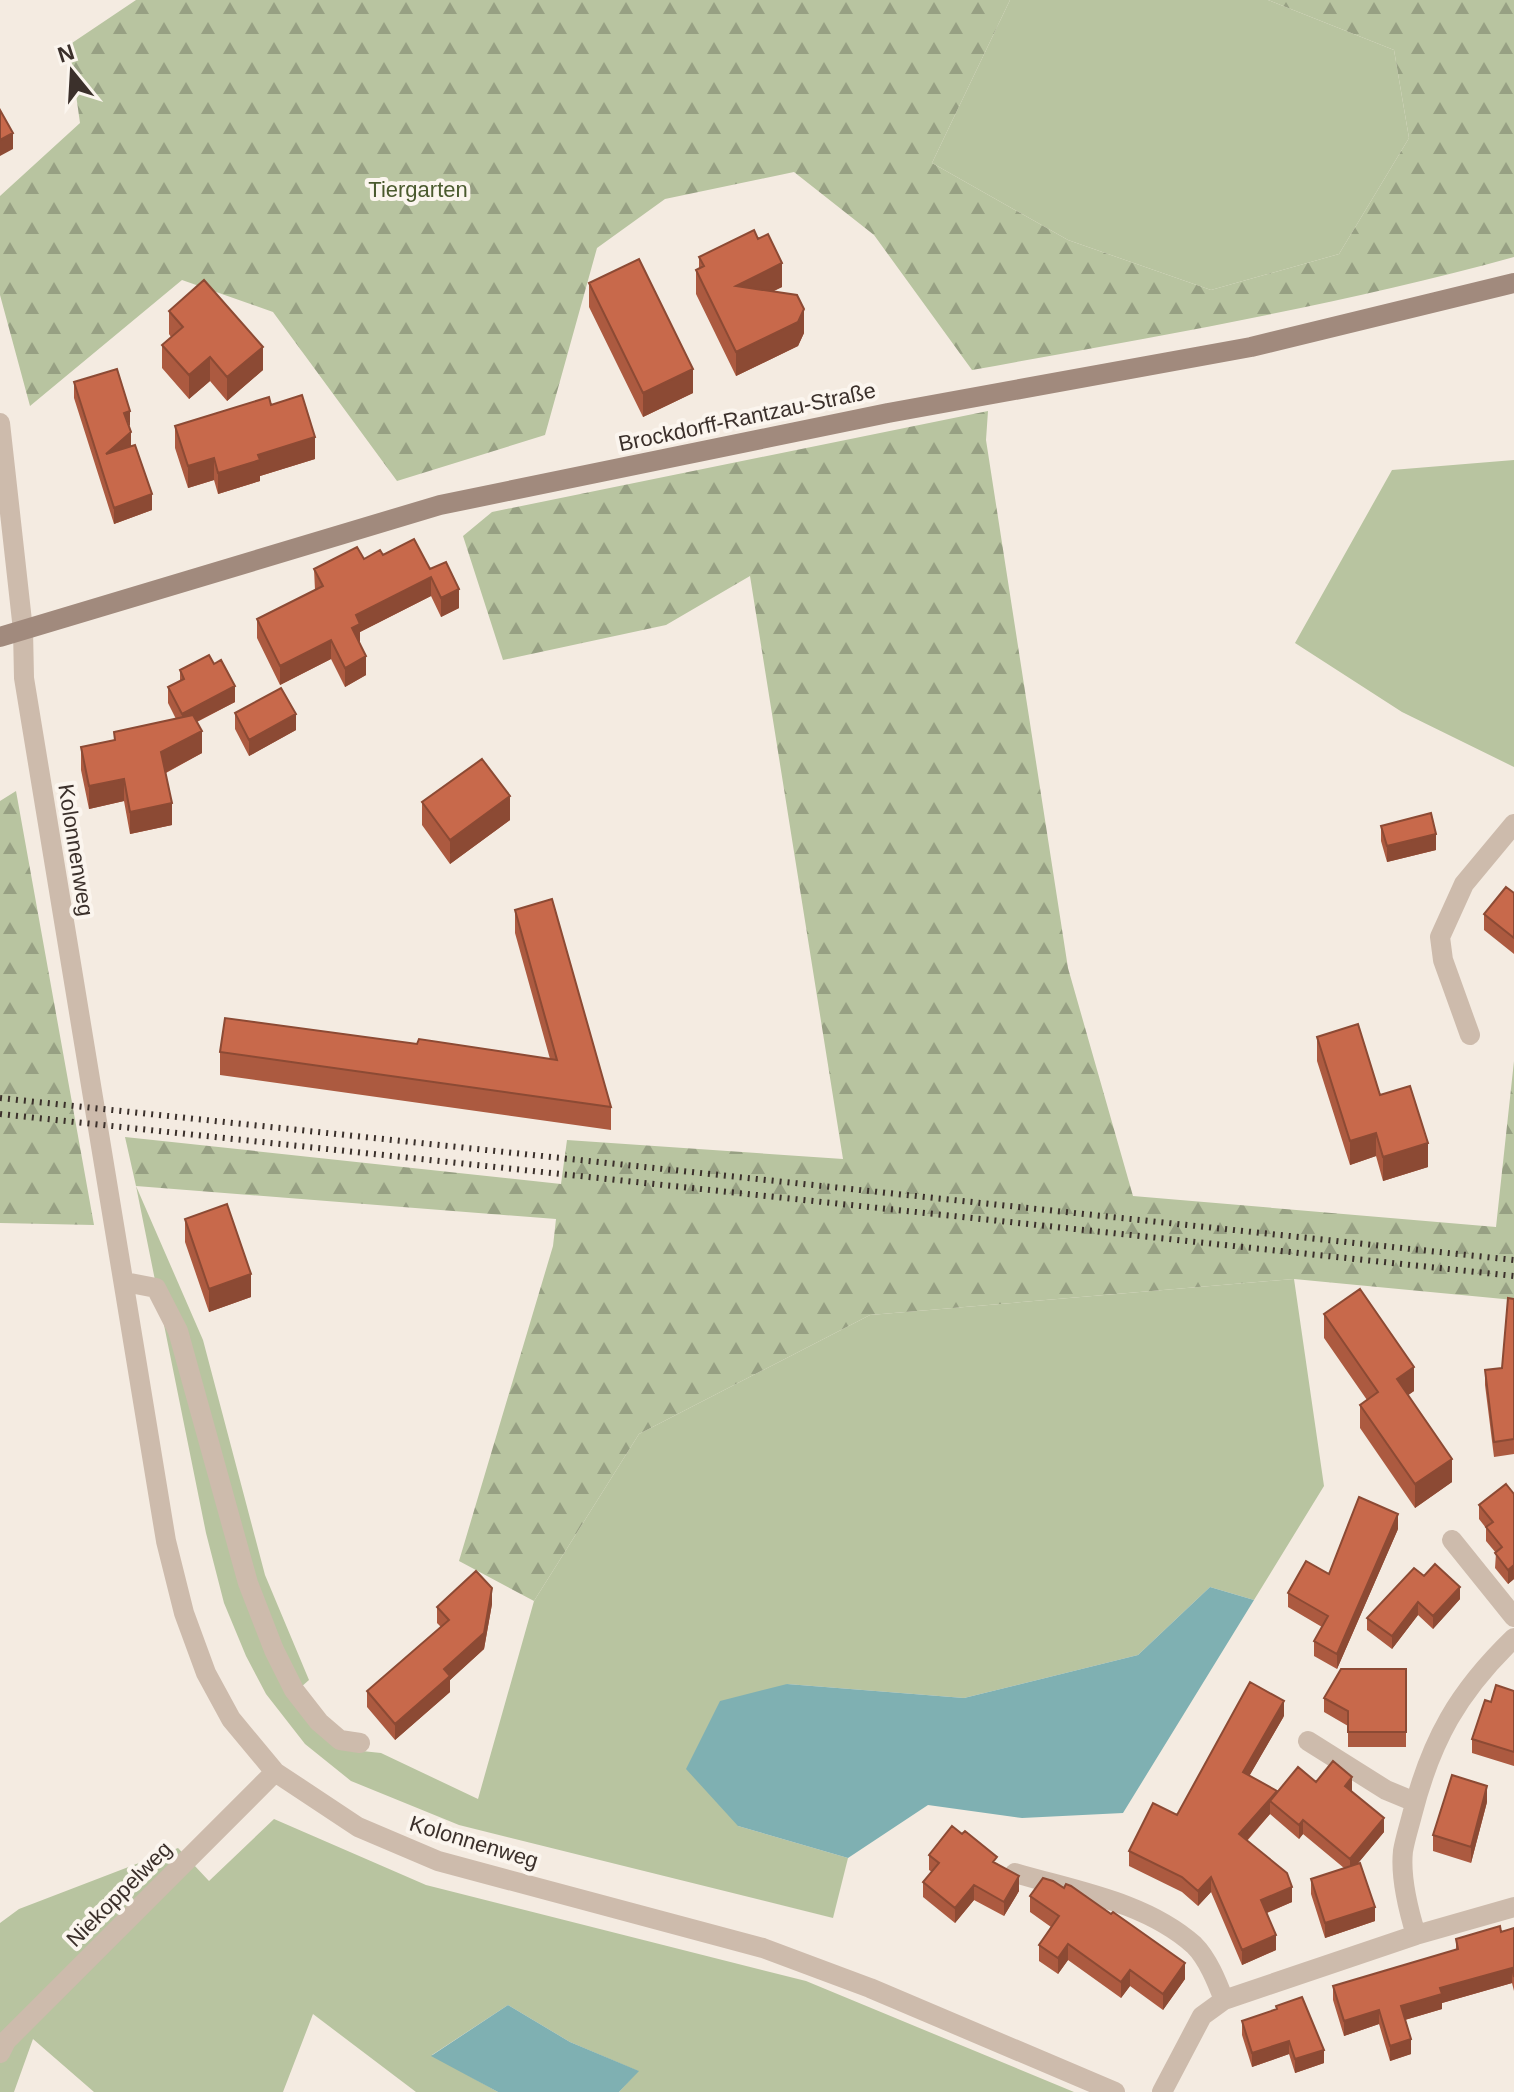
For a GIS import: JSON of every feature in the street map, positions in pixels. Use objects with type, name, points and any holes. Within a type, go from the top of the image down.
[{"type":"street","name":"Brockdorff-Rantzau-Straße","points":[[0,637],[440,505],[888,413],[1251,347],[1514,283]]},
{"type":"street","name":"Kolonnenweg","points":[[0,423],[23,630],[24,678],[166,1541],[184,1613],[206,1673],[231,1719],[275,1772],[358,1827],[438,1861],[763,1948],[870,1988],[1115,2092]]},
{"type":"street","points":[[1470,1035],[1443,960],[1440,937],[1464,884],[1514,824]]},
{"type":"street","points":[[125,1282],[156,1288],[178,1331],[248,1583],[274,1650],[294,1690],[319,1722],[340,1740],[360,1743]]},
{"type":"street","points":[[1452,1540],[1514,1617]]},
{"type":"street","points":[[1416,1935],[1406,1902],[1403,1852],[1428,1757],[1446,1721],[1474,1681],[1514,1638]]},
{"type":"street","points":[[1308,1741],[1386,1790],[1415,1802]]},
{"type":"street","name":"Niekoppelweg","points":[[0,2053],[6,2041],[275,1772]]},
{"type":"street","points":[[1015,1873],[1144,1911],[1195,1947],[1216,1980],[1224,2000]]},
{"type":"street","points":[[1162,2092],[1202,2016],[1224,2000],[1416,1935],[1514,1907]]},
{"type":"green space","name":"Tiergarten","points":[[136,0],[1010,0],[932,163],[1068,240],[1211,290],[1339,254],[1409,138],[1394,50],[1268,0],[1514,0],[1514,257],[1312,306],[972,370],[874,235],[794,172],[665,199],[597,248],[545,435],[397,481],[273,312],[182,280],[30,406],[0,295],[0,196],[80,123],[69,45]]},
{"type":"green space","points":[[1010,0],[1268,0],[1394,50],[1409,138],[1339,254],[1211,290],[1068,240],[932,163]]},
{"type":"green space","points":[[988,411],[986,440],[1068,968],[1133,1196],[1496,1227],[1514,1061],[1514,1300],[1294,1279],[870,1315],[639,1434],[534,1601],[459,1561],[553,1246],[556,1219],[136,1186],[125,1137],[561,1184],[567,1140],[843,1159],[750,576],[666,625],[503,660],[463,536],[492,512]]},
{"type":"green space","points":[[1514,460],[1514,767],[1402,712],[1295,643],[1392,470]]},
{"type":"green space","points":[[16,791],[94,1225],[0,1223],[0,801]]},
{"type":"green space","points":[[136,1186],[203,1340],[265,1575],[309,1680],[292,1695],[343,1749],[381,1753],[478,1799],[534,1601],[639,1434],[870,1315],[1294,1279],[1324,1486],[1254,1600],[1210,1587],[1138,1655],[964,1698],[787,1684],[738,1826],[848,1858],[833,1918],[459,1825],[351,1781],[305,1744],[266,1694],[246,1656],[224,1603],[206,1533]]},
{"type":"green space","points":[[274,1819],[426,1885],[806,1981],[1074,2092],[619,2092],[638,2071],[570,2042],[508,2005],[432,2055],[498,2092],[416,2092],[313,2014],[283,2092],[94,2092],[33,2039],[14,2092],[0,2092],[0,1923],[19,1909],[178,1848],[209,1881]]},
{"type":"water","points":[[1210,1587],[1254,1600],[1123,1813],[1022,1818],[928,1805],[848,1858],[738,1826],[686,1769],[720,1701],[787,1684],[964,1698],[1138,1655]]},
{"type":"water","points":[[508,2005],[570,2042],[639,2071],[619,2092],[498,2092],[431,2056]]},
{"type":"building","points":[[0,110],[13,133],[0,140]]},
{"type":"building","points":[[754,230],[758,239],[768,234],[782,263],[736,286],[797,295],[804,309],[798,322],[736,352],[696,270],[704,266],[699,257]]},
{"type":"building","points":[[639,259],[693,369],[643,393],[589,283]]},
{"type":"building","points":[[204,280],[263,347],[227,377],[210,357],[189,375],[162,345],[183,327],[169,311]]},
{"type":"building","points":[[117,369],[130,411],[124,413],[131,432],[106,454],[135,445],[152,494],[114,508],[74,382]]},
{"type":"building","points":[[302,395],[315,437],[258,455],[260,460],[218,473],[214,458],[188,466],[175,426],[269,397],[271,405]]},
{"type":"building","points":[[414,539],[430,569],[446,562],[459,589],[441,598],[431,577],[356,615],[360,624],[352,628],[366,656],[345,668],[331,640],[280,666],[257,619],[323,586],[314,569],[357,547],[364,559],[380,550],[383,555]]},
{"type":"building","points":[[209,655],[214,664],[221,660],[235,686],[182,714],[168,687],[184,679],[180,670]]},
{"type":"building","points":[[281,688],[296,714],[249,740],[235,713]]},
{"type":"building","points":[[193,715],[202,731],[161,752],[172,803],[130,812],[124,779],[89,786],[81,747],[115,740],[114,732]]},
{"type":"building","points":[[482,759],[510,796],[450,840],[422,802]]},
{"type":"building","points":[[1431,813],[1436,834],[1387,846],[1381,826]]},
{"type":"building","points":[[1506,887],[1514,893],[1514,938],[1484,914]]},
{"type":"building","points":[[552,899],[611,1107],[220,1052],[225,1018],[417,1044],[419,1039],[557,1060],[515,910]]},
{"type":"building","points":[[1358,1024],[1380,1095],[1410,1086],[1428,1143],[1383,1157],[1376,1133],[1350,1141],[1317,1037]]},
{"type":"building","points":[[227,1204],[251,1274],[209,1289],[185,1219]]},
{"type":"building","points":[[1360,1289],[1414,1367],[1397,1379],[1452,1459],[1415,1484],[1360,1405],[1378,1392],[1324,1314]]},
{"type":"building","points":[[1508,1298],[1514,1299],[1514,1439],[1494,1442],[1485,1370],[1502,1368]]},
{"type":"building","points":[[1506,1484],[1514,1494],[1514,1565],[1508,1570],[1495,1553],[1502,1547],[1486,1527],[1493,1522],[1479,1505]]},
{"type":"building","points":[[1359,1497],[1398,1514],[1337,1654],[1314,1641],[1328,1616],[1288,1593],[1306,1561],[1329,1574]]},
{"type":"building","points":[[1435,1564],[1460,1587],[1433,1616],[1418,1602],[1392,1636],[1367,1618],[1414,1568],[1424,1576]]},
{"type":"building","points":[[476,1571],[492,1588],[484,1633],[444,1669],[450,1676],[395,1724],[367,1691],[449,1620],[437,1607]]},
{"type":"building","points":[[1341,1669],[1406,1669],[1406,1732],[1348,1732],[1348,1711],[1324,1698]]},
{"type":"building","points":[[1250,1682],[1284,1701],[1243,1772],[1277,1791],[1239,1834],[1287,1873],[1292,1887],[1261,1900],[1276,1935],[1242,1950],[1211,1877],[1198,1891],[1182,1877],[1129,1851],[1153,1803],[1177,1815]]},
{"type":"building","points":[[1496,1685],[1514,1691],[1514,1752],[1472,1739],[1485,1700],[1491,1702]]},
{"type":"building","points":[[1333,1761],[1352,1777],[1345,1786],[1384,1818],[1350,1859],[1303,1820],[1299,1825],[1270,1801],[1298,1767],[1316,1782]]},
{"type":"building","points":[[1452,1775],[1487,1786],[1471,1847],[1433,1835]]},
{"type":"building","points":[[952,1826],[962,1834],[965,1831],[997,1857],[993,1862],[1019,1876],[1004,1902],[974,1885],[955,1908],[923,1882],[939,1863],[929,1855]]},
{"type":"building","points":[[1360,1863],[1375,1907],[1325,1923],[1311,1879]]},
{"type":"building","points":[[1043,1878],[1064,1888],[1066,1884],[1071,1886],[1185,1963],[1163,1994],[1130,1970],[1121,1982],[1068,1944],[1058,1958],[1039,1945],[1059,1916],[1030,1896]]},
{"type":"building","points":[[1500,1926],[1501,1932],[1514,1928],[1514,1977],[1512,1968],[1440,1988],[1442,1994],[1401,2006],[1411,2039],[1390,2046],[1379,2010],[1344,2021],[1333,1986],[1458,1949],[1456,1939]]},
{"type":"building","points":[[1302,1997],[1324,2050],[1295,2059],[1289,2041],[1252,2053],[1242,2021]]},
{"type":"railway","points":[[0,1098],[1514,1260]]},
{"type":"railway","points":[[0,1114],[1514,1276]]}]
